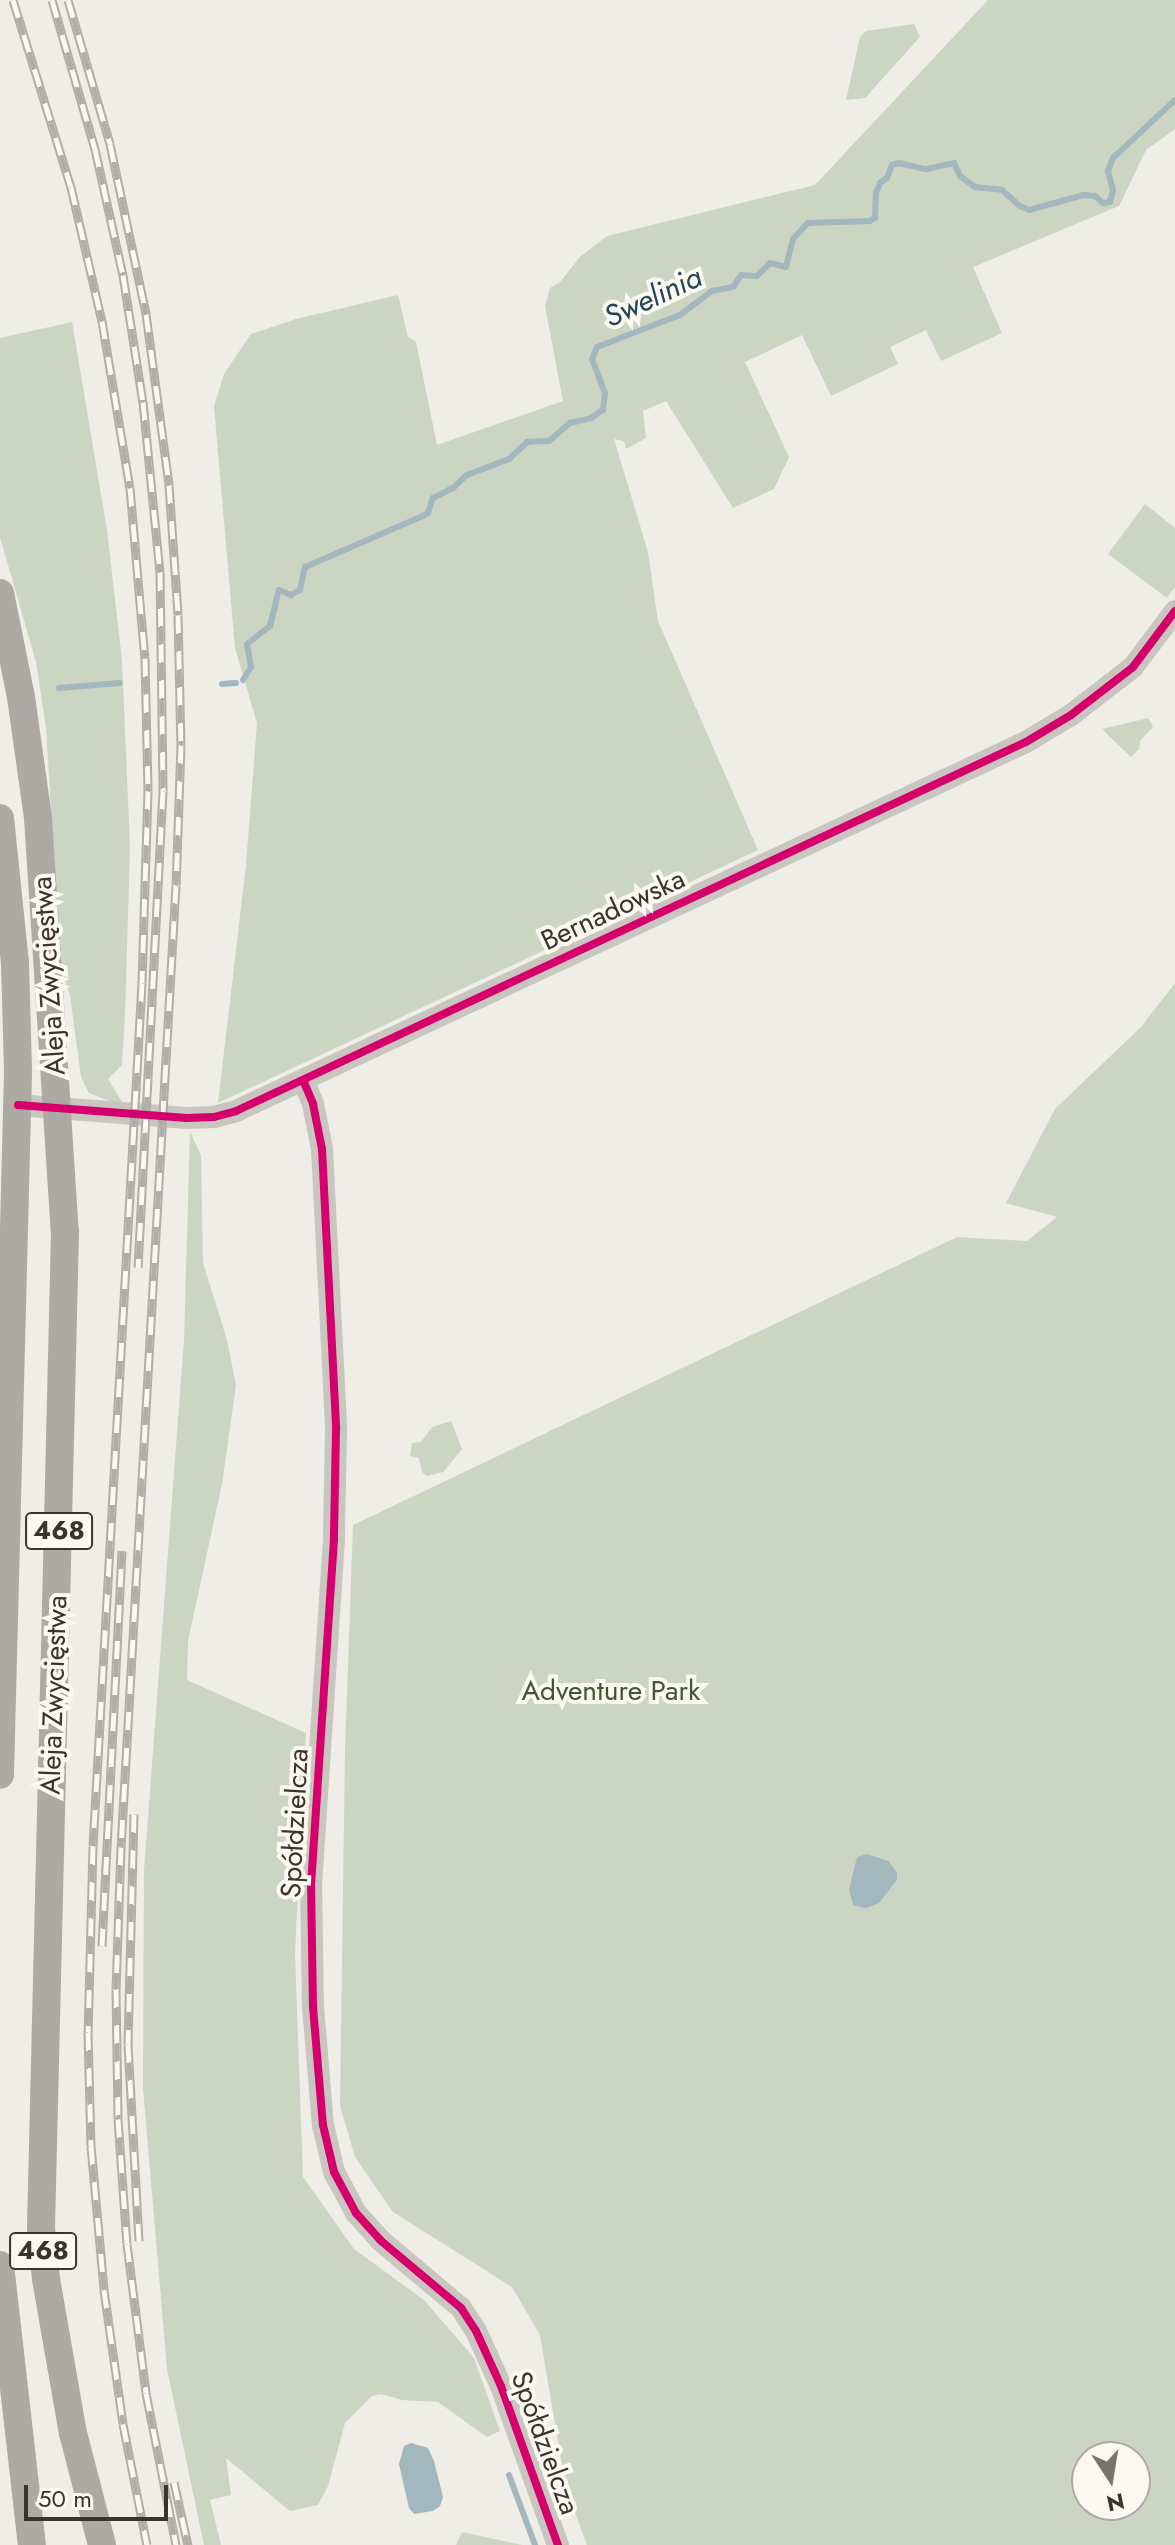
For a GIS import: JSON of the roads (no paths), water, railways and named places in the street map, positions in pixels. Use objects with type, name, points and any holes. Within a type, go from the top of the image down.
[{"type":"main road","name":"Aleja Zwycięstwa","points":[[0,593],[21,697],[38,818],[59,1110],[66,1292],[41,2228],[46,2279],[73,2433],[102,2545]]},
{"type":"main road","name":"Aleja Zwycięstwa","points":[[0,818],[15,963],[18,1105],[0,1775]]},
{"type":"main road","name":"468","points":[[0,2265],[32,2545]]},
{"type":"street","name":"Bernadowska","points":[[18,1105],[59,1110],[214,1117],[303,1080],[1026,742],[1075,712],[1133,667],[1175,611]]},
{"type":"street","name":"Spółdzielcza","points":[[303,1080],[313,1104],[322,1149],[336,1430],[334,1539],[311,1881],[313,2007],[327,2150],[342,2192],[356,2213],[380,2240],[461,2308],[476,2331],[497,2374],[558,2545]]},
{"type":"waterway","name":"Swelinia","points":[[243,680],[251,667],[247,644],[270,626],[279,590],[291,595],[300,590],[305,567],[423,516],[428,513],[433,498],[453,488],[467,475],[509,459],[527,442],[549,441],[570,423],[591,418],[603,410],[605,393],[592,359],[597,347],[680,315],[712,291],[733,287],[741,275],[757,276],[770,263],[786,267],[793,239],[808,223],[870,221],[875,218],[876,193],[880,183],[887,178],[892,165],[899,163],[926,169],[954,163],[960,176],[975,187],[1002,190],[1029,210],[1084,195],[1095,196],[1103,203],[1110,202],[1113,190],[1108,171],[1113,158],[1175,100]]},
{"type":"waterway","name":"Swelinia","points":[[59,688],[120,683]]},
{"type":"waterway","name":"Swelinia","points":[[222,684],[236,683]]},
{"type":"waterway","points":[[509,2475],[535,2545]]},
{"type":"railway","points":[[13,0],[71,187],[102,321],[130,488],[145,658],[148,791],[142,983],[93,1846],[88,2032],[91,2146],[104,2290],[123,2424],[147,2545]]},
{"type":"railway","points":[[52,0],[95,149],[123,275],[143,402],[160,572],[163,791],[138,1267]]},
{"type":"railway","points":[[68,0],[110,144],[146,314],[169,485],[178,615],[181,745],[176,885],[121,1847],[116,1989],[118,2119],[127,2244],[146,2393],[176,2545]]},
{"type":"railway","points":[[102,1946],[122,1551]]},
{"type":"railway","points":[[134,1814],[128,2044],[139,2241]]},
{"type":"railway","points":[[174,2482],[188,2545]]},
{"type":"park label","name":"Adventure Park","points":[[611,1691]]}]
